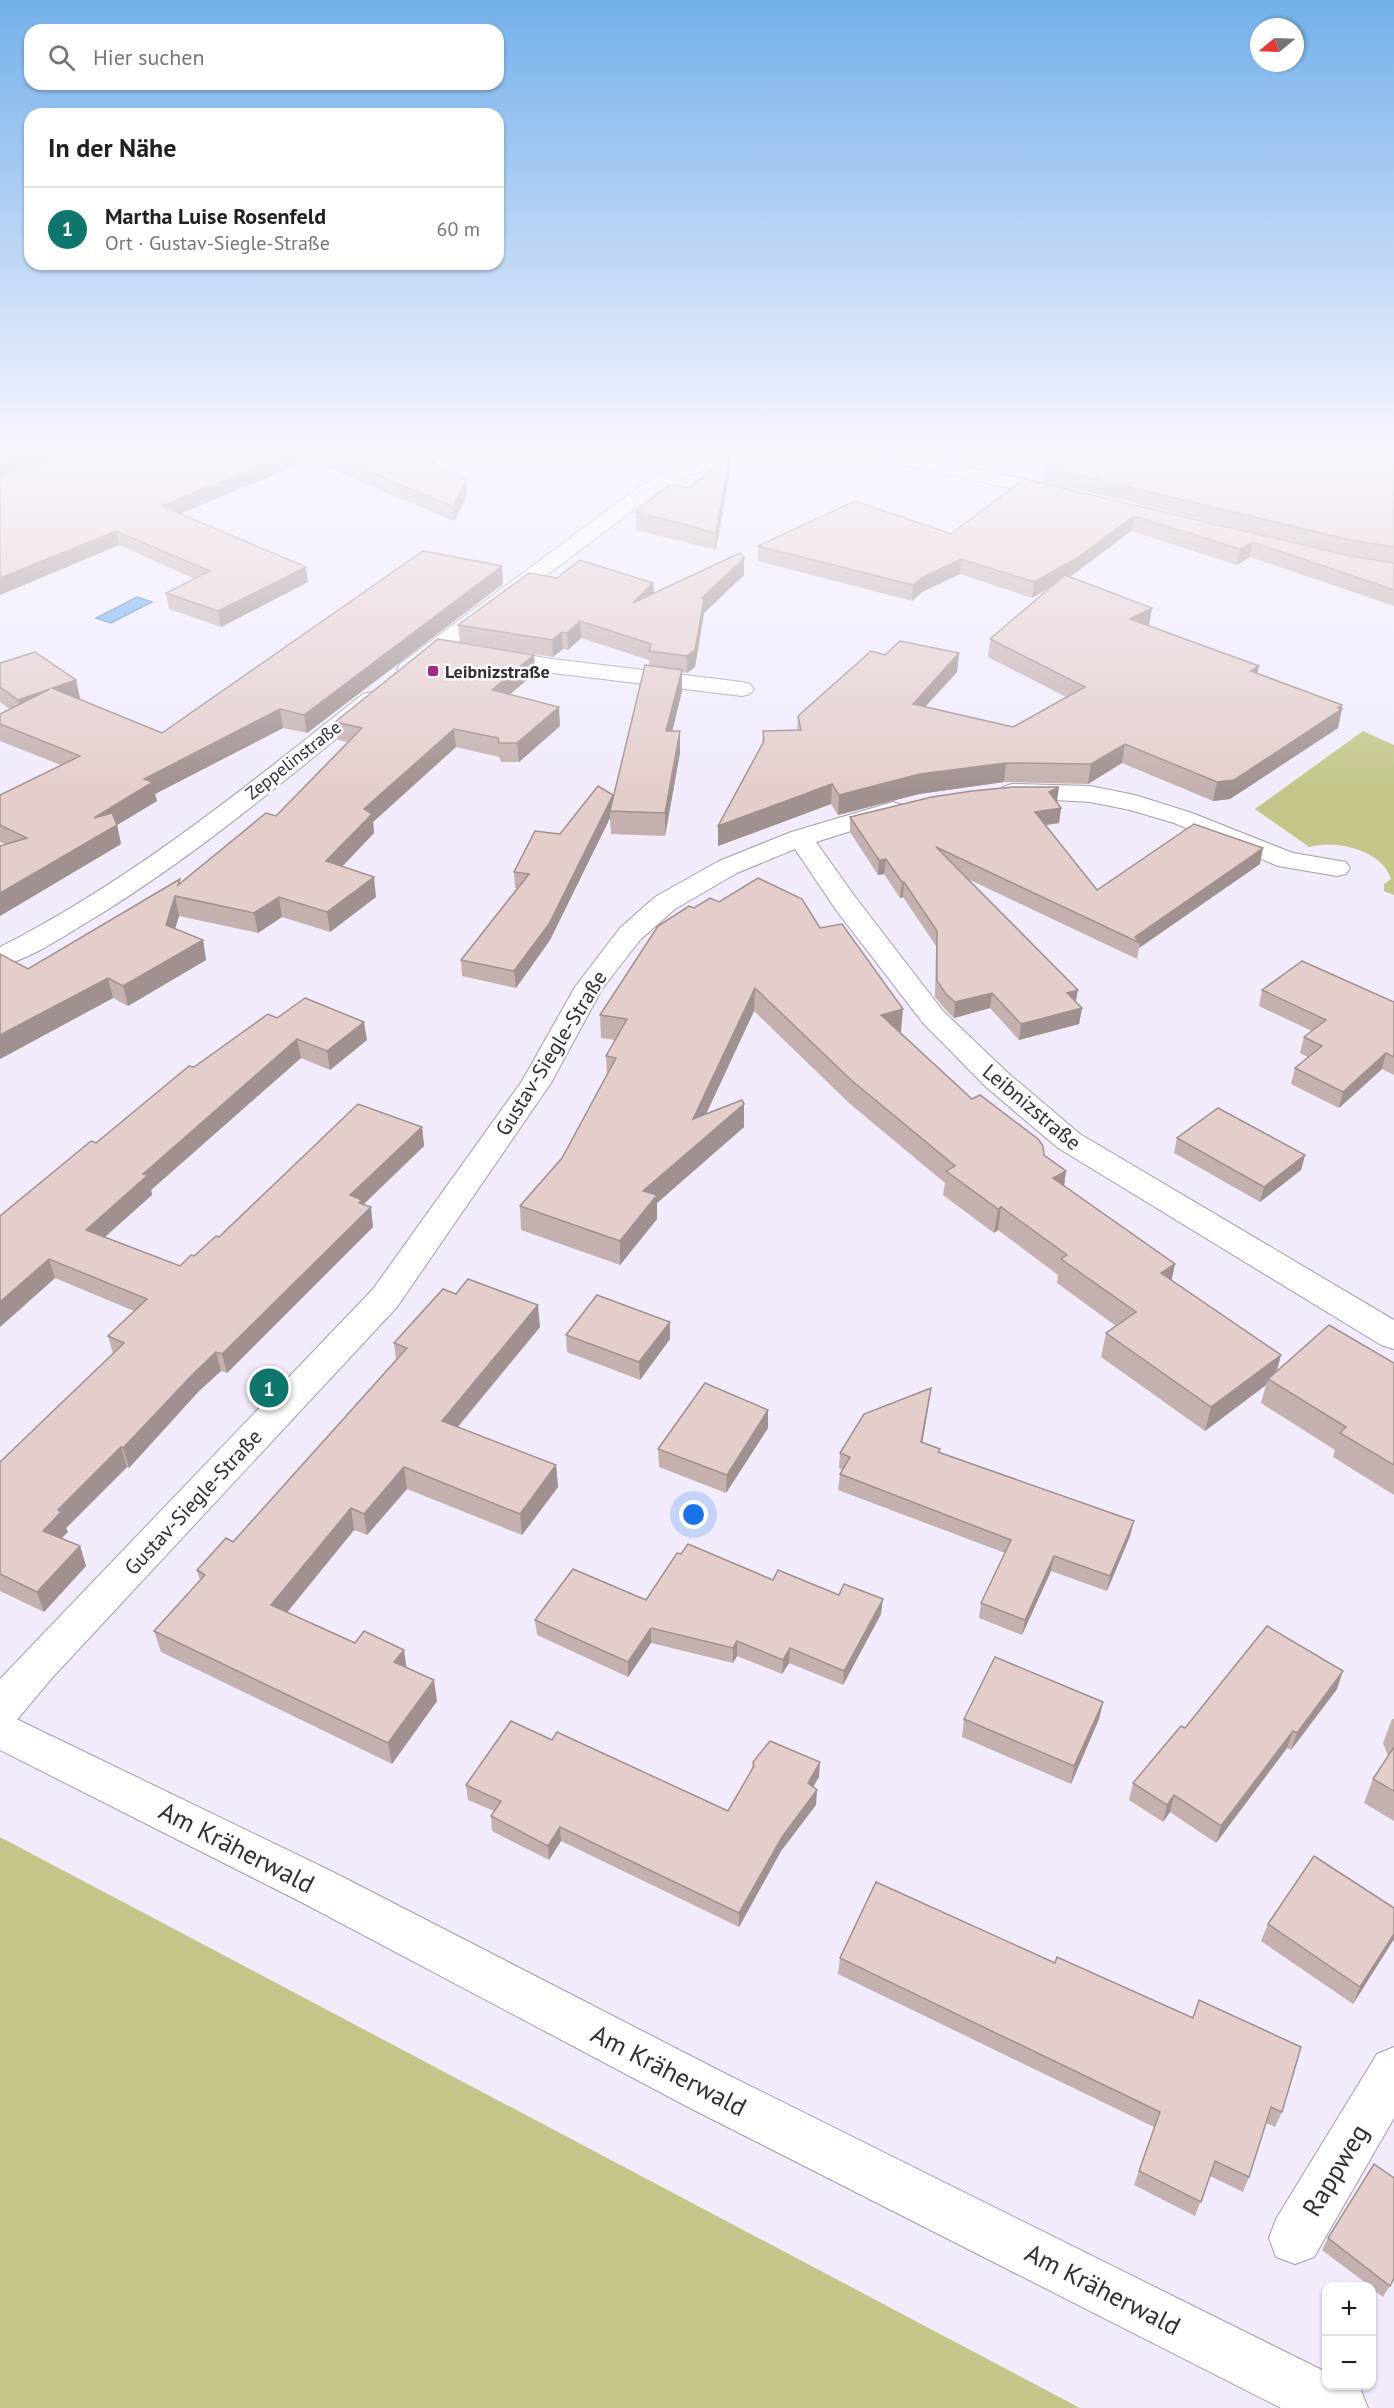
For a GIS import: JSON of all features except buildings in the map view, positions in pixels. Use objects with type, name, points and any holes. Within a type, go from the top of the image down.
[{"type":"street","name":"Zeppelinstraße","points":[[0,958],[24,947],[119,890],[199,833],[435,648],[543,567]]},
{"type":"street","points":[[435,648],[486,654],[544,665],[742,689]]},
{"type":"street","points":[[983,795],[1004,792],[1053,792],[1090,794],[1135,803],[1183,818],[1287,860],[1337,868]]},
{"type":"street","name":"Gustav-Siegle-Straße","points":[[0,1709],[37,1666],[386,1298],[536,1083],[589,987],[630,934],[665,903],[697,883],[800,838],[844,823],[919,804]]},
{"type":"street","name":"Leibnizstraße","points":[[800,838],[846,904],[933,1017],[997,1080],[1069,1141],[1394,1336]]},
{"type":"street","name":"Am Kräherwald","points":[[0,1729],[317,1887],[706,2090],[1340,2408]]},
{"type":"street","name":"Rappweg","points":[[1295,2238],[1394,2071]]},
{"type":"green space","points":[[1363,731],[1394,745],[1394,895],[1384,891],[1384,884],[1391,879],[1386,869],[1368,854],[1344,846],[1309,847],[1255,809]]},
{"type":"green space","points":[[0,1837],[1080,2408],[0,2408]]},
{"type":"water","points":[[137,597],[152,602],[111,623],[96,618]]},
{"type":"place","name":"Leibnizstraße","points":[[433,671]]},
{"type":"place","name":"Martha Luise Rosenfeld","points":[[269,1388]]}]
